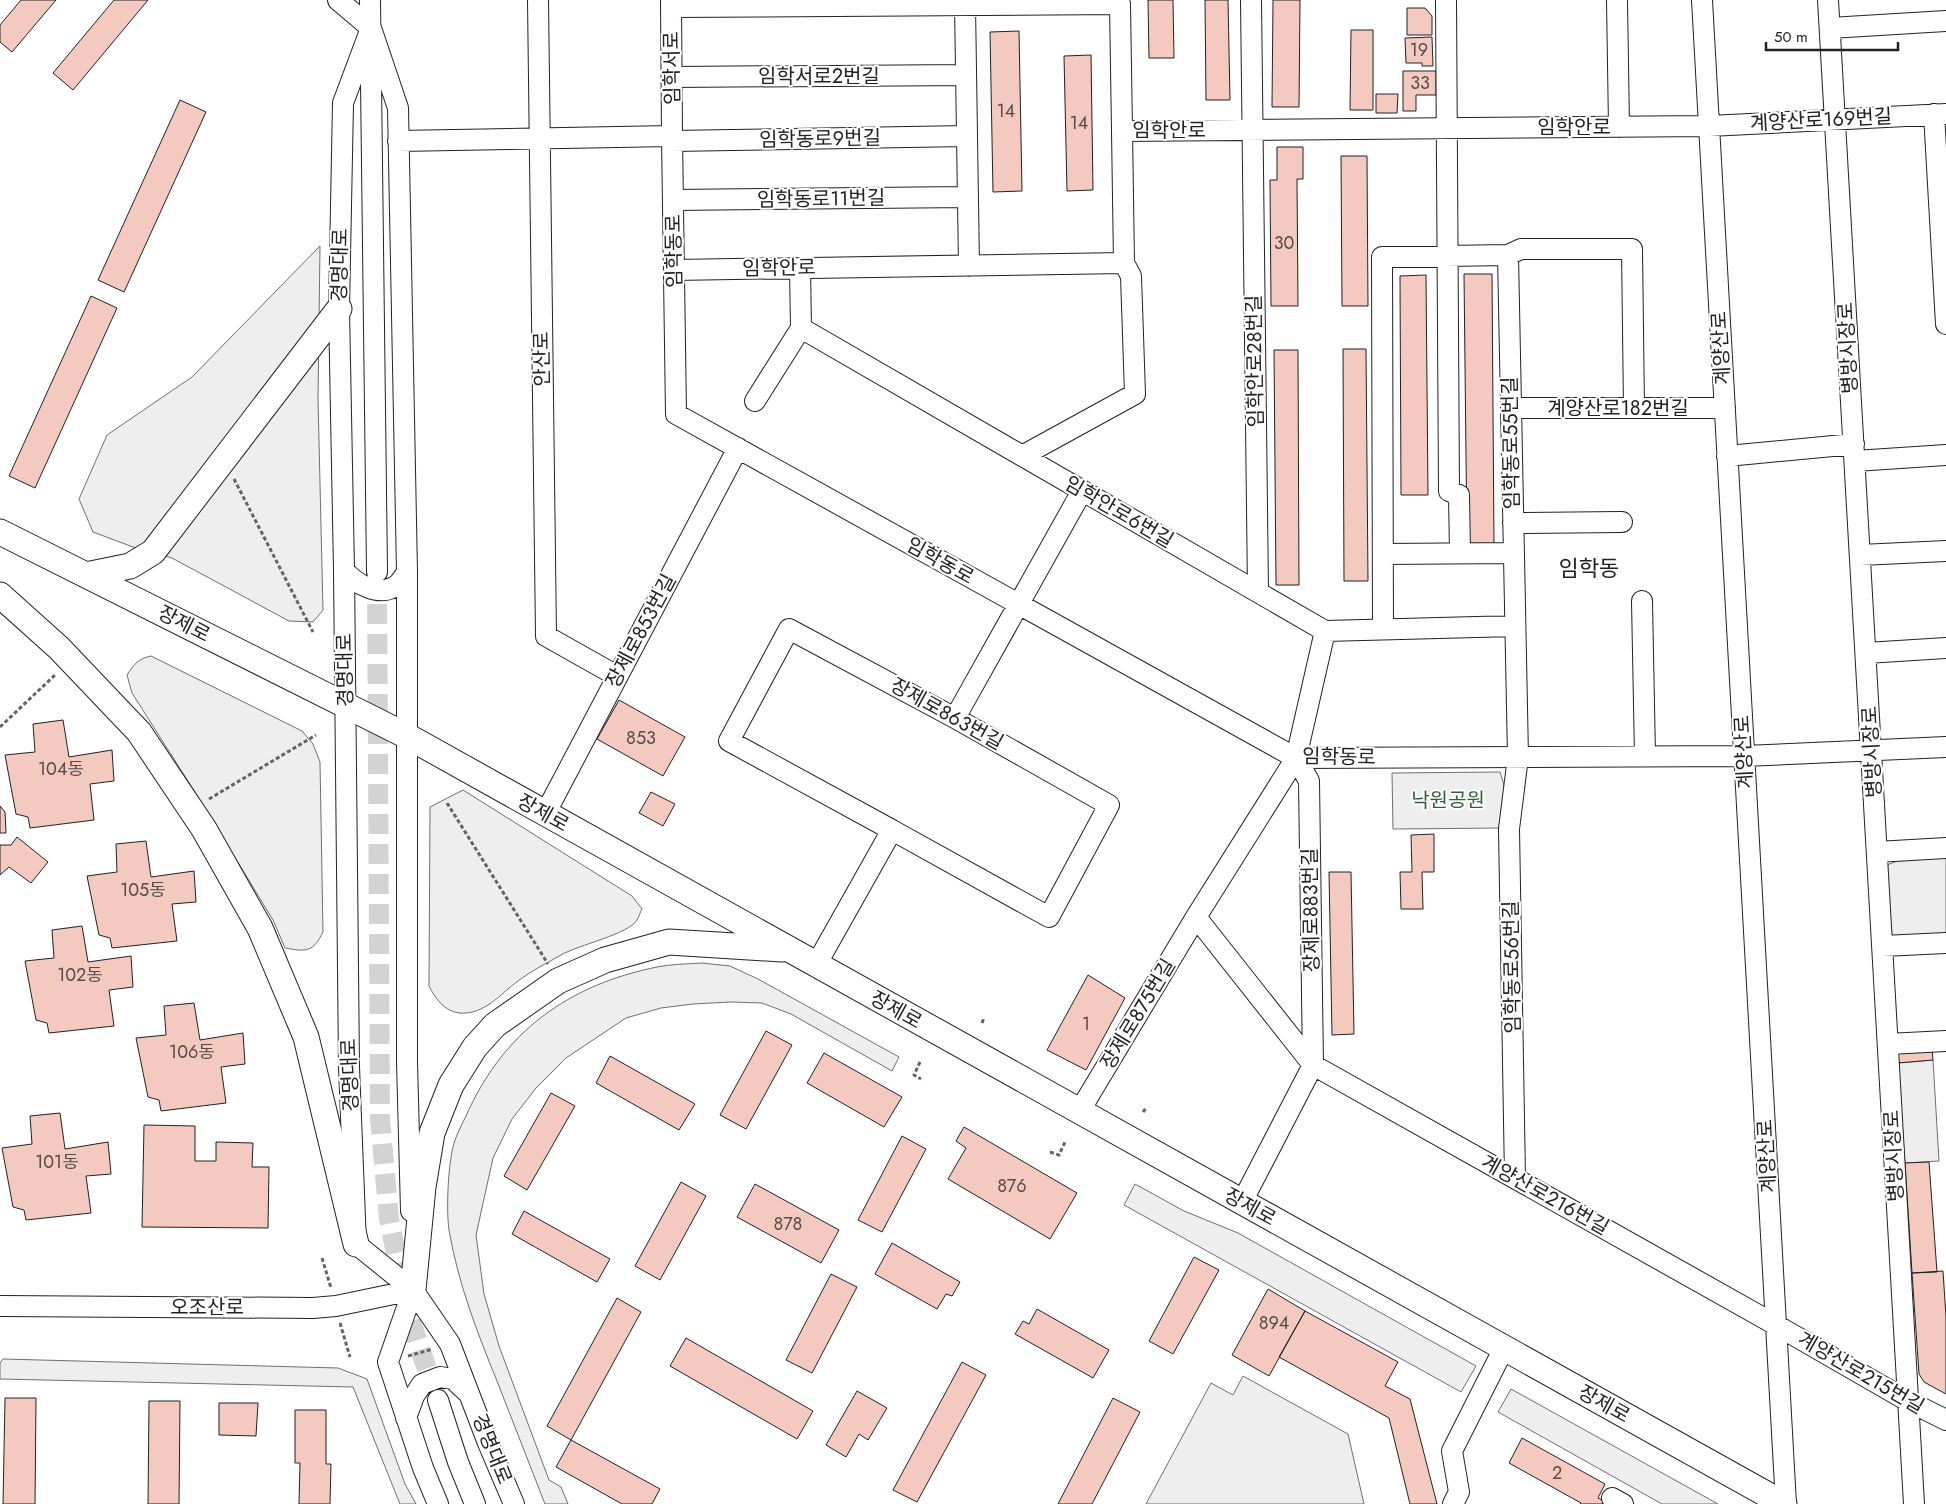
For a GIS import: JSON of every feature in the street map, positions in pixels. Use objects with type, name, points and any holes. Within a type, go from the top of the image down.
[{"type":"main road","points":[[86,575],[130,566],[153,552],[339,308]]},
{"type":"main road","name":"장제로","points":[[0,532],[407,736],[1785,1504]]},
{"type":"main road","points":[[0,595],[59,648],[138,732],[204,829],[260,928],[306,1037],[356,1244]]},
{"type":"main road","points":[[413,1290],[423,1187],[432,1133],[451,1085],[475,1047],[495,1025],[558,981],[605,960],[669,942],[789,950]]},
{"type":"street","points":[[338,0],[371,28]]},
{"type":"street","name":"경명대로","points":[[370,0],[377,572]]},
{"type":"street","name":"안산로","points":[[538,0],[546,636],[617,676]]},
{"type":"street","name":"임학안로28번길","points":[[1251,0],[1258,592]]},
{"type":"street","points":[[1446,0],[1449,491],[1459,495],[1460,554]]},
{"type":"street","points":[[1617,0],[1619,127]]},
{"type":"street","name":"계양산로","points":[[1702,0],[1785,1504]]},
{"type":"street","name":"병방시장로","points":[[1828,0],[1914,1504]]},
{"type":"street","points":[[671,4],[865,3],[965,5],[1016,2],[1120,4],[1122,130]]},
{"type":"street","name":"임학서로","points":[[671,4],[672,138]]},
{"type":"street","points":[[965,5],[969,266]]},
{"type":"street","points":[[1830,28],[1946,21]]},
{"type":"street","name":"경명대로","points":[[371,28],[398,108],[407,572],[407,1052],[413,1290],[388,1362]]},
{"type":"street","name":"경명대로","points":[[371,28],[343,103],[339,308],[344,570],[349,1067],[356,1244],[413,1290],[450,1344],[514,1504]]},
{"type":"street","name":"임학서로2번길","points":[[672,77],[966,75]]},
{"type":"street","name":"계양산로169번길","points":[[1709,126],[1940,114],[1946,324]]},
{"type":"street","name":"임학안로","points":[[674,270],[1124,263],[1122,130],[1709,126]]},
{"type":"street","name":"임학동로9번길","points":[[672,138],[967,136]]},
{"type":"street","points":[[398,141],[672,138]]},
{"type":"street","name":"임학동로","points":[[672,138],[676,414],[1296,758],[1744,756],[1946,747]]},
{"type":"street","name":"임학동로11번길","points":[[673,200],[968,197]]},
{"type":"street","points":[[1383,630],[1382,257],[1508,255],[1521,249],[1632,249],[1634,408]]},
{"type":"street","name":"임학동로55번길","points":[[1508,255],[1518,757]]},
{"type":"street","points":[[1022,456],[1135,394],[1131,276],[1124,263]]},
{"type":"street","points":[[755,401],[801,328],[800,268]]},
{"type":"street","name":"임학안로6번길","points":[[801,328],[1325,631]]},
{"type":"street","name":"계양산로182번길","points":[[1511,408],[1725,408]]},
{"type":"street","name":"장제로853번길","points":[[545,814],[738,448]]},
{"type":"street","points":[[1727,456],[1854,452],[1946,455]]},
{"type":"street","points":[[955,718],[1082,491]]},
{"type":"street","points":[[1513,523],[1622,522]]},
{"type":"street","points":[[1860,556],[1946,551]]},
{"type":"street","points":[[1383,554],[1513,553]]},
{"type":"street","points":[[344,570],[350,578],[368,589],[384,590],[397,586],[407,572]]},
{"type":"street","points":[[1642,601],[1645,756]]},
{"type":"street","points":[[1325,631],[1515,626]]},
{"type":"street","name":"장제로863번길","points":[[790,629],[955,718],[1109,805],[1049,917],[892,830],[729,741],[790,629]]},
{"type":"street","name":"장제로875번길","points":[[1079,1112],[1196,917],[1296,758],[1325,631]]},
{"type":"street","points":[[1866,653],[1946,648]]},
{"type":"street","name":"임학동로56번길","points":[[1515,1178],[1510,829],[1518,757]]},
{"type":"street","name":"장제로883번길","points":[[1242,1202],[1313,1065],[1309,781],[1296,758]]},
{"type":"street","points":[[816,965],[892,830]]},
{"type":"street","points":[[1878,852],[1946,848]]},
{"type":"street","points":[[1196,917],[1313,1065]]},
{"type":"street","points":[[1883,946],[1946,943]]},
{"type":"street","points":[[1888,1044],[1946,1041]]},
{"type":"street","name":"계양산로216번길","points":[[1313,1065],[1776,1325]]},
{"type":"street","name":"오조산로","points":[[0,1306],[313,1308],[336,1306],[413,1290]]},
{"type":"street","name":"계양산로215번길","points":[[1776,1325],[1908,1401],[1946,1420]]},
{"type":"street","points":[[1453,1504],[1460,1492],[1452,1451],[1504,1348]]},
{"type":"street","points":[[388,1362],[423,1468],[438,1504]]},
{"type":"street","points":[[406,1418],[414,1396],[422,1384],[440,1377],[453,1379],[470,1395]]},
{"type":"street","name":"경명대로","points":[[438,1400],[458,1462],[475,1504]]},
{"type":"path","points":[[232,474],[313,632]]},
{"type":"path","points":[[0,727],[60,670]]},
{"type":"path","points":[[200,804],[316,735]]},
{"type":"path","points":[[447,803],[550,968]]},
{"type":"path","points":[[982,1022],[984,1018]]},
{"type":"path","points":[[920,1062],[914,1075],[920,1079]]},
{"type":"path","points":[[1143,1112],[1146,1108]]},
{"type":"path","points":[[1050,1152],[1059,1155],[1065,1142]]},
{"type":"path","points":[[388,1362],[450,1344]]},
{"type":"green space","points":[[320,246],[318,399],[323,610],[313,622],[289,621],[172,558],[133,547],[93,532],[79,499],[107,435],[192,377]]},
{"type":"green space","points":[[151,656],[302,731],[313,744],[320,762],[323,932],[312,947],[304,950],[285,948],[273,920],[132,693],[127,675],[137,663]]},
{"type":"green space","name":"낙원공원","points":[[1500,772],[1504,785],[1504,828],[1393,829],[1392,773]]},
{"type":"green space","points":[[463,790],[632,896],[642,909],[637,920],[624,930],[561,955],[523,977],[492,1003],[477,1011],[468,1013],[454,1012],[444,1007],[429,986],[430,807]]},
{"type":"green space","points":[[1946,857],[1946,938],[1902,940],[1891,935],[1887,865],[1900,860]]},
{"type":"green space","points":[[702,963],[730,966],[758,979],[899,1057],[892,1071],[791,1014],[762,1003],[693,1004],[661,1008],[626,1018],[566,1058],[536,1088],[512,1119],[493,1158],[476,1235],[484,1294],[499,1346],[549,1480],[561,1487],[568,1504],[545,1504],[475,1326],[457,1269],[449,1230],[448,1210],[449,1172],[455,1140],[481,1086],[499,1060],[519,1037],[542,1017],[567,1000],[595,986],[625,975],[662,966]]},
{"type":"green space","points":[[1933,1060],[1939,1161],[1905,1163],[1898,1063]]},
{"type":"green space","points":[[1135,1184],[1184,1211],[1238,1233],[1476,1366],[1461,1392],[1124,1205]]},
{"type":"green space","points":[[3,1359],[338,1368],[367,1379],[405,1484],[416,1504],[400,1504],[353,1387],[0,1379],[0,1363]]},
{"type":"green space","points":[[1243,1376],[1348,1434],[1364,1504],[1146,1504],[1211,1383],[1233,1395]]},
{"type":"green space","points":[[1511,1389],[1718,1504],[1662,1504],[1498,1412]]},
{"type":"building","points":[[21,0],[56,0],[12,52],[0,42],[0,25]]},
{"type":"building","points":[[114,0],[148,0],[73,90],[53,73]]},
{"type":"building","points":[[1148,0],[1173,0],[1174,58],[1149,58]]},
{"type":"building","points":[[1205,0],[1228,0],[1230,100],[1206,100]]},
{"type":"building","points":[[1273,0],[1300,0],[1299,107],[1272,107]]},
{"type":"building","points":[[1407,8],[1425,8],[1432,16],[1432,35],[1407,35]]},
{"type":"building","points":[[1351,30],[1373,30],[1373,110],[1350,110]]},
{"type":"building","points":[[1019,31],[1022,191],[993,192],[990,32]]},
{"type":"building","points":[[1432,37],[1433,66],[1422,66],[1422,63],[1406,63],[1405,38]]},
{"type":"building","points":[[1091,55],[1093,190],[1067,191],[1064,56]]},
{"type":"building","points":[[1403,71],[1436,71],[1436,95],[1416,95],[1416,111],[1403,111]]},
{"type":"building","points":[[1376,94],[1398,94],[1397,113],[1376,113]]},
{"type":"building","points":[[180,100],[206,112],[124,292],[98,280]]},
{"type":"building","points":[[1277,147],[1303,147],[1303,179],[1297,179],[1298,306],[1271,306],[1270,180],[1277,180]]},
{"type":"building","points":[[1341,156],[1367,156],[1368,306],[1342,306]]},
{"type":"building","points":[[1464,274],[1492,274],[1494,546],[1467,546]]},
{"type":"building","points":[[1426,275],[1428,495],[1401,495],[1400,276]]},
{"type":"building","points":[[91,296],[117,308],[35,488],[9,476]]},
{"type":"building","points":[[1343,349],[1366,349],[1368,581],[1344,581]]},
{"type":"building","points":[[1274,350],[1298,350],[1299,585],[1276,585]]},
{"type":"building","points":[[619,700],[685,737],[663,776],[597,739]]},
{"type":"building","points":[[63,720],[69,757],[112,750],[114,781],[90,784],[94,820],[30,828],[28,817],[16,814],[5,755],[35,752],[33,724]]},
{"type":"building","points":[[651,792],[675,804],[663,826],[639,813]]},
{"type":"building","points":[[0,806],[5,812],[6,833],[0,833]]},
{"type":"building","points":[[1434,834],[1434,872],[1422,872],[1423,909],[1401,909],[1400,872],[1412,872],[1411,835]]},
{"type":"building","points":[[17,837],[48,862],[31,883],[9,867],[0,875],[0,845],[11,845]]},
{"type":"building","points":[[146,841],[151,877],[194,871],[196,902],[172,904],[177,941],[112,948],[110,938],[99,935],[87,876],[117,872],[116,844]]},
{"type":"building","points":[[1329,872],[1351,872],[1354,1034],[1332,1035]]},
{"type":"building","points":[[82,926],[88,962],[131,956],[133,987],[109,990],[114,1026],[49,1033],[47,1023],[36,1020],[25,961],[54,958],[52,930]]},
{"type":"building","points":[[1088,975],[1125,998],[1086,1070],[1047,1050]]},
{"type":"building","points":[[194,1003],[200,1040],[243,1033],[245,1064],[221,1067],[226,1103],[161,1111],[159,1100],[148,1097],[136,1038],[166,1035],[164,1006]]},
{"type":"building","points":[[766,1031],[792,1045],[746,1129],[720,1115]]},
{"type":"building","points":[[1932,1049],[1933,1060],[1898,1063],[1898,1054],[1901,1050]]},
{"type":"building","points":[[824,1053],[902,1097],[884,1127],[807,1083]]},
{"type":"building","points":[[610,1056],[695,1104],[679,1130],[596,1083]]},
{"type":"building","points":[[551,1093],[575,1106],[527,1190],[504,1176]]},
{"type":"building","points":[[60,1113],[65,1149],[108,1142],[111,1174],[86,1176],[91,1213],[26,1220],[24,1210],[13,1207],[2,1148],[32,1144],[30,1116]]},
{"type":"building","points":[[144,1125],[195,1126],[195,1161],[216,1161],[216,1142],[253,1143],[252,1167],[269,1167],[268,1228],[142,1227]]},
{"type":"building","points":[[964,1127],[1077,1193],[1050,1239],[948,1179],[966,1148],[956,1141]]},
{"type":"building","points":[[902,1136],[926,1149],[882,1232],[858,1220]]},
{"type":"building","points":[[1929,1162],[1937,1272],[1912,1273],[1905,1163]]},
{"type":"building","points":[[681,1182],[706,1196],[660,1280],[635,1266]]},
{"type":"building","points":[[755,1184],[839,1230],[821,1263],[737,1217]]},
{"type":"building","points":[[524,1211],[610,1259],[597,1282],[512,1234]]},
{"type":"building","points":[[892,1243],[960,1282],[952,1296],[946,1294],[937,1309],[875,1274]]},
{"type":"building","points":[[1194,1257],[1219,1270],[1173,1354],[1149,1341]]},
{"type":"building","points":[[1943,1271],[1946,1317],[1946,1394],[1924,1382],[1919,1374],[1912,1273]]},
{"type":"building","points":[[831,1274],[857,1287],[812,1373],[786,1360]]},
{"type":"building","points":[[1268,1289],[1305,1311],[1269,1376],[1232,1355]]},
{"type":"building","points":[[617,1298],[641,1312],[571,1440],[547,1426]]},
{"type":"building","points":[[1037,1309],[1109,1350],[1093,1378],[1015,1334],[1023,1321],[1029,1324]]},
{"type":"building","points":[[1305,1311],[1398,1362],[1385,1386],[1410,1399],[1437,1504],[1410,1504],[1389,1418],[1279,1357]]},
{"type":"building","points":[[686,1338],[813,1411],[797,1439],[670,1366]]},
{"type":"building","points":[[962,1362],[986,1375],[917,1502],[893,1490]]},
{"type":"building","points":[[857,1391],[887,1408],[868,1440],[859,1434],[846,1457],[826,1445]]},
{"type":"building","points":[[5,1398],[36,1398],[35,1504],[3,1504]]},
{"type":"building","points":[[1113,1398],[1140,1412],[1092,1504],[1058,1504]]},
{"type":"building","points":[[149,1401],[180,1401],[179,1504],[148,1504]]},
{"type":"building","points":[[219,1403],[258,1403],[256,1436],[219,1435]]},
{"type":"building","points":[[295,1410],[326,1410],[326,1464],[331,1464],[330,1504],[299,1504],[300,1463],[295,1463]]},
{"type":"building","points":[[1522,1438],[1605,1484],[1598,1498],[1610,1504],[1580,1504],[1509,1463]]},
{"type":"building","points":[[571,1440],[660,1489],[652,1504],[622,1504],[556,1467]]},
{"type":"tunnel","points":[[377,574],[380,1119],[389,1219],[409,1317],[437,1398]]},
{"type":"district","name":"임학동","points":[[1589,568]]}]
